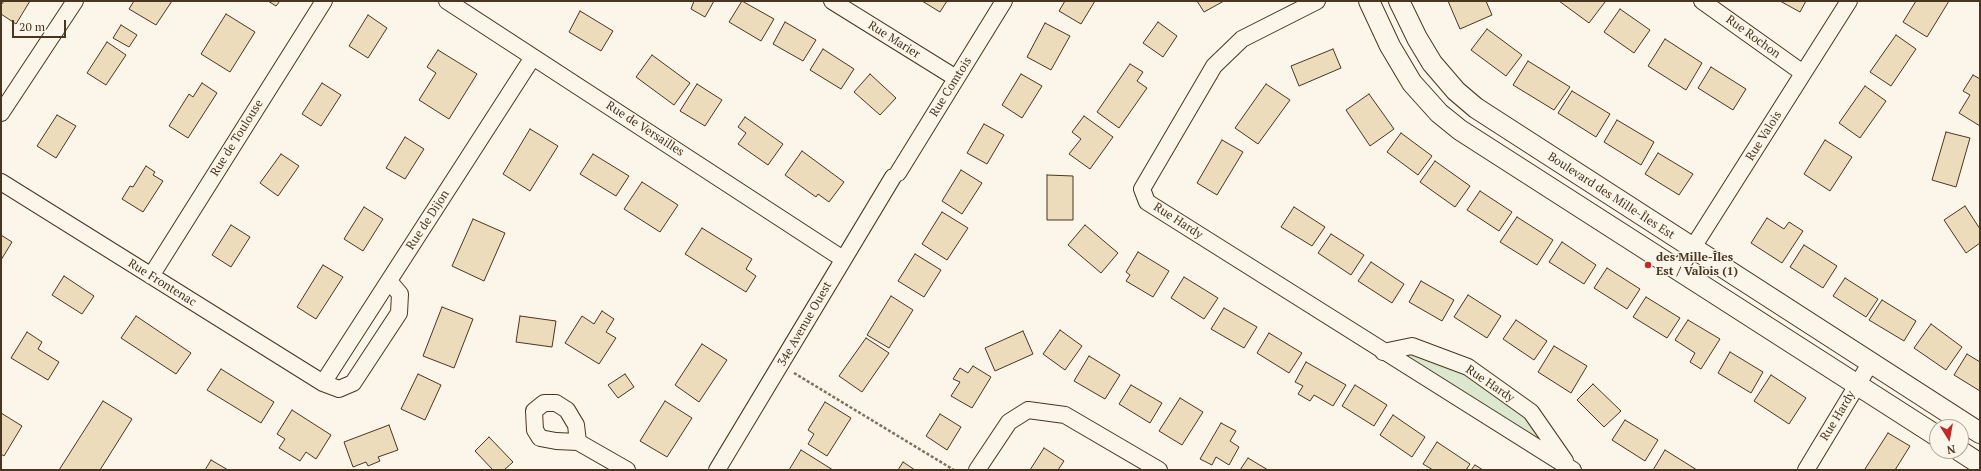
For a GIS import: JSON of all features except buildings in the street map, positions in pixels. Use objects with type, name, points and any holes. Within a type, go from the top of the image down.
[{"type":"street","points":[[1,113],[75,1]]},
{"type":"street","name":"Rue de Toulouse","points":[[151,276],[324,1]]},
{"type":"street","name":"Rue de Versailles","points":[[447,1],[843,258]]},
{"type":"street","name":"Rue Marier","points":[[832,1],[956,78]]},
{"type":"street","name":"Rue Comtois","points":[[896,175],[1004,1]]},
{"type":"street","name":"Rue Hardy","points":[[1317,1],[1242,39],[1214,66],[1142,189],[1147,202],[1383,352],[1571,468]]},
{"type":"street","points":[[1369,1],[1397,60],[1419,93],[1439,113],[1460,130],[1929,431]]},
{"type":"street","name":"Boulevard des Mille-Îles Est","points":[[1399,1],[1428,58],[1446,82],[1466,100],[1503,127],[1980,433]]},
{"type":"street","name":"Rue Rochon","points":[[1702,1],[1803,73]]},
{"type":"street","name":"Rue Valois","points":[[1678,271],[1849,1]]},
{"type":"street","name":"Rue de Dijon","points":[[323,383],[534,57]]},
{"type":"street","name":"34e Avenue Ouest","points":[[717,470],[781,366],[843,258],[896,175]]},
{"type":"street","name":"Rue Frontenac","points":[[1,182],[323,383],[339,389],[353,383],[399,313],[400,294],[389,281]]},
{"type":"street","name":"Rue Hardy","points":[[1383,352],[1412,346],[1468,367],[1531,412],[1571,468]]},
{"type":"street","name":"Rue Hardy","points":[[1806,470],[1871,362]]},
{"type":"street","points":[[977,470],[1009,422],[1028,410],[1065,415],[1158,470]]},
{"type":"street","points":[[578,442],[628,470]]},
{"type":"street","points":[[1969,457],[1980,464]]},
{"type":"path","points":[[781,366],[954,470]]},
{"type":"green space","points":[[1412,352],[1466,370],[1526,413],[1555,453],[1399,354]]},
{"type":"place","name":"des Mille-Îles Est / Valois (1)","points":[[1648,265]]}]
